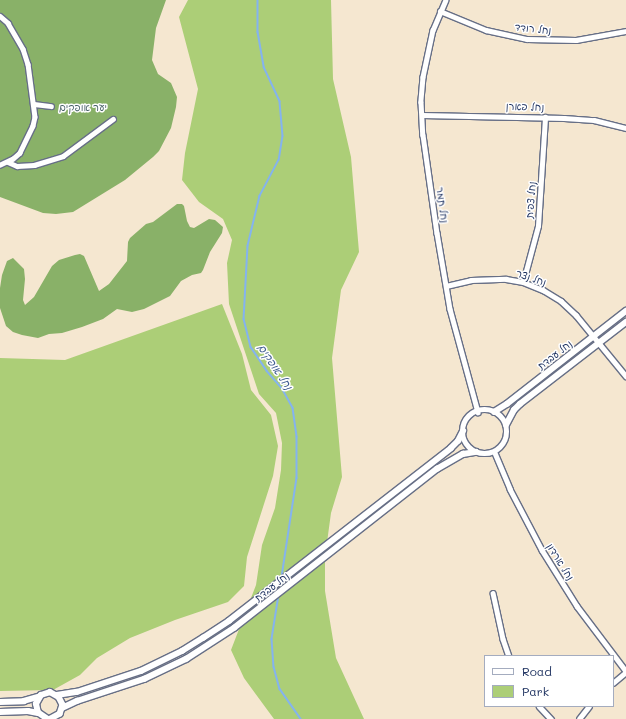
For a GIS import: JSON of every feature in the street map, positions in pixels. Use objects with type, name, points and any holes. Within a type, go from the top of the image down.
[{"type":"street","name":"נחל תמר","points":[[446,0],[433,30],[423,77],[423,135],[446,286],[478,412]]},
{"type":"street","name":"נחל רודד","points":[[440,11],[486,30],[526,39],[576,40],[604,37],[626,31]]},
{"type":"street","points":[[0,16],[8,23],[23,49],[28,64],[35,117],[25,145],[20,153],[8,162],[0,165]]},
{"type":"street","points":[[34,104],[51,106]]},
{"type":"street","name":"נחל פארן","points":[[422,115],[545,117],[594,120],[626,128]]},
{"type":"street","name":"נחל צפית","points":[[523,282],[538,226],[545,117]]},
{"type":"street","points":[[8,162],[17,166],[34,165],[63,156],[112,119]]},
{"type":"street","name":"נחל נצר","points":[[446,286],[471,280],[488,278],[523,282],[543,290],[561,301],[594,336],[626,376]]},
{"type":"street","name":"נחל עבדת","points":[[494,412],[507,404],[626,311]]},
{"type":"street","name":"נחל עבדת","points":[[506,425],[514,410],[520,404],[626,322]]},
{"type":"street","points":[[483,410],[494,412],[504,420],[508,431],[504,444],[495,453],[482,454],[476,452],[466,444],[463,431],[468,419],[483,410]]},
{"type":"street","name":"נחל עבדת","points":[[0,702],[24,701],[39,697],[48,692],[57,695],[76,692],[141,671],[182,651],[229,621],[451,448],[458,441],[463,431]]},
{"type":"street","name":"נחל עבדת","points":[[62,708],[77,701],[144,679],[186,658],[218,638],[450,460],[463,454],[476,452]]},
{"type":"street","name":"נחל ארדון","points":[[495,453],[510,489],[542,550],[577,606],[614,655]]},
{"type":"street","points":[[494,593],[503,639],[509,655]]},
{"type":"street","name":"נחל ארדון","points":[[614,655],[626,671]]},
{"type":"street","points":[[614,682],[626,671]]},
{"type":"street","points":[[52,719],[58,716],[62,708],[62,702],[57,695]]},
{"type":"street","points":[[39,697],[36,704],[42,717]]},
{"type":"street","points":[[540,707],[551,719]]},
{"type":"street","points":[[578,719],[587,707]]},
{"type":"street","points":[[0,712],[28,711],[42,717]]},
{"type":"green space","name":"יער אופקים","points":[[0,0],[166,0],[156,28],[152,60],[158,74],[171,83],[177,97],[171,128],[159,151],[153,157],[125,180],[73,212],[56,214],[43,213],[0,197]]},
{"type":"green space","points":[[188,0],[331,0],[333,79],[351,157],[359,252],[341,290],[332,358],[342,477],[331,513],[325,557],[325,591],[336,658],[364,719],[274,719],[244,678],[231,650],[256,585],[262,545],[275,508],[281,470],[282,443],[276,413],[259,394],[229,304],[227,263],[232,240],[223,219],[199,202],[182,180],[185,153],[198,89],[179,17]]},
{"type":"green space","points":[[177,204],[182,204],[184,206],[187,221],[190,227],[194,228],[209,219],[215,220],[223,227],[222,233],[210,252],[201,273],[192,275],[181,281],[170,296],[144,309],[132,312],[117,309],[103,319],[82,327],[62,333],[49,334],[38,338],[13,332],[6,326],[0,308],[0,288],[2,275],[7,261],[13,258],[24,269],[25,279],[23,300],[25,305],[34,297],[52,266],[59,260],[80,254],[84,256],[99,291],[109,284],[127,261],[128,242],[130,238],[146,224],[153,222]]},
{"type":"green space","points":[[222,304],[242,354],[251,390],[271,415],[278,446],[273,476],[247,557],[244,586],[228,602],[175,620],[130,638],[97,658],[80,675],[53,690],[0,691],[0,358],[65,360]]},
{"type":"waterway","name":"נחל אופקים","points":[[258,0],[258,32],[264,67],[280,102],[283,136],[279,160],[260,196],[248,246],[244,319],[251,347],[267,371],[282,388],[293,408],[297,437],[297,478],[282,577]]},
{"type":"waterway","name":"נחל אופקים","points":[[279,595],[272,639],[274,667],[280,689],[301,719]]}]
